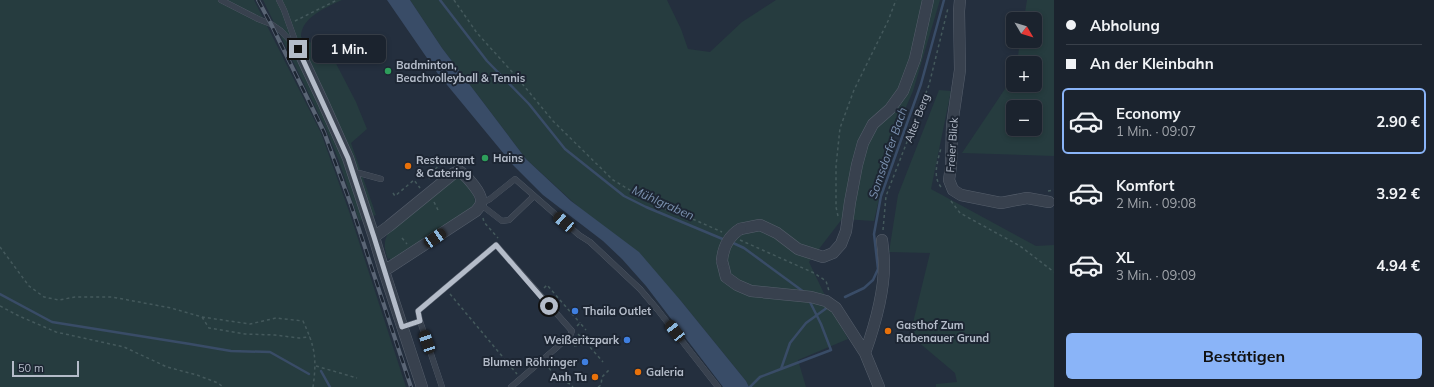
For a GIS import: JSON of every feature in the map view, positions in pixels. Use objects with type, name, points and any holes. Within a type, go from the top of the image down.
[{"type":"street","points":[[879,387],[864,353],[836,308],[826,301],[806,297],[751,291],[737,286],[726,277],[722,261],[723,250],[730,237],[740,234],[760,224],[777,233],[798,249],[823,257],[833,253],[842,244],[846,232],[852,187],[863,143],[873,124],[890,109],[903,91],[915,59],[928,0]]},
{"type":"street","name":"Freier Blick","points":[[955,2],[958,11],[960,70],[952,125],[951,166],[949,180],[953,190],[961,195],[1001,203],[1026,198],[1049,202]]},
{"type":"street","points":[[298,49],[348,158],[422,387]]},
{"type":"street","points":[[374,237],[454,172],[459,171],[465,174],[481,197],[480,204],[476,211],[384,271]]},
{"type":"street","points":[[864,353],[875,323],[882,291],[884,264],[882,240]]},
{"type":"lane","points":[[221,0],[258,19],[272,24],[298,49]]},
{"type":"lane","points":[[279,0],[298,49]]},
{"type":"lane","points":[[353,175],[359,173],[381,179]]},
{"type":"lane","points":[[534,196],[509,220],[502,221],[480,204],[490,199],[514,178],[579,235],[590,242],[640,289],[718,387]]},
{"type":"lane","points":[[442,387],[418,311],[496,245],[572,331],[570,336],[511,387]]},
{"type":"lane","points":[[402,327],[420,321]]},
{"type":"path","points":[[289,24],[337,0]]},
{"type":"path","points":[[454,0],[477,34],[515,75],[553,121],[613,180],[655,204],[727,234]]},
{"type":"path","points":[[846,232],[839,221],[836,206],[836,166],[840,128],[854,90],[888,21],[896,0]]},
{"type":"path","name":"Alter Berg","points":[[882,240],[886,196],[930,85],[955,2]]},
{"type":"path","points":[[429,193],[428,184],[432,172],[447,158],[456,158],[460,162]]},
{"type":"path","points":[[392,193],[395,196],[414,180],[418,186]]},
{"type":"path","points":[[740,234],[758,249],[814,273],[826,281],[830,293]]},
{"type":"path","points":[[0,247],[29,286],[44,297],[59,300],[75,297],[112,297],[171,308],[202,317],[250,324],[276,318],[303,321],[315,354],[316,366],[313,387]]},
{"type":"path","points":[[538,293],[547,285],[586,330]]},
{"type":"path","points":[[445,288],[521,378]]},
{"type":"path","points":[[0,306],[56,332],[124,347],[168,367],[197,375],[218,383],[223,387]]},
{"type":"path","points":[[202,317],[209,328],[245,334],[275,335],[299,338],[310,337]]},
{"type":"path","points":[[582,338],[603,362]]},
{"type":"path","points":[[574,346],[588,344]]},
{"type":"path","points":[[316,366],[357,378]]},
{"type":"path","points":[[548,368],[556,377],[573,387]]},
{"type":"path","points":[[598,387],[601,384],[602,377],[609,370]]},
{"type":"green space","points":[[0,0],[254,0],[321,133],[350,214],[406,387],[0,387]]},
{"type":"green space","points":[[263,0],[342,0],[310,18],[302,30],[301,37],[306,41],[328,48],[356,102],[367,129],[351,143],[376,215],[359,221],[339,161],[326,129]]},
{"type":"green space","points":[[410,0],[667,0],[681,29],[688,49],[710,52],[742,22],[776,0],[940,0],[913,91],[893,137],[874,221],[842,219],[809,262],[848,339],[798,360],[806,387],[749,387],[746,381],[681,301],[526,159],[442,48]]},
{"type":"green space","points":[[1027,0],[1054,0],[1054,156],[962,153],[1006,87],[1006,92],[1042,92],[1042,56],[1018,56],[1019,48],[1042,48],[1042,12],[1025,12]]},
{"type":"green space","points":[[939,90],[951,91],[931,189],[1036,246],[1054,245],[1054,387],[936,387],[936,384],[957,382],[955,373],[910,335],[930,253],[889,252],[898,195]]},
{"type":"green space","points":[[457,177],[470,188],[474,196],[475,204],[393,260],[390,260],[390,258],[388,259],[385,245],[389,232]]},
{"type":"water","points":[[387,0],[410,0],[442,48],[526,159],[571,201],[639,252],[681,301],[746,381],[749,387],[723,387],[646,286],[622,259],[603,241],[543,195],[513,165],[438,74]]},
{"type":"waterway","name":"Mühlgraben","points":[[440,0],[487,61],[529,104],[565,149],[624,196],[646,207],[725,240]]},
{"type":"waterway","name":"Somsdorfer Bach","points":[[845,297],[864,288],[873,280],[878,269],[874,234],[881,196],[921,84],[944,0]]},
{"type":"waterway","name":"Mühlgraben","points":[[731,242],[744,248],[804,292]]},
{"type":"waterway","points":[[0,294],[52,322],[231,351],[270,352],[309,374]]},
{"type":"waterway","name":"Mühlgraben","points":[[781,369],[831,350],[821,324],[809,300]]},
{"type":"waterway","name":"Somsdorfer Bach","points":[[750,387],[760,377],[781,369],[790,343],[806,323],[828,307]]},
{"type":"waterway","points":[[321,371],[330,387]]},
{"type":"railway","points":[[258,0],[324,132],[351,205],[411,387]]},
{"type":"place","name":"Badminton, Beachvolleyball & Tennis","points":[[388,71]]},
{"type":"place","name":"Hains","points":[[485,158]]},
{"type":"place","name":"Restaurant & Catering","points":[[408,166]]},
{"type":"place","name":"Thaila Outlet","points":[[575,311]]},
{"type":"place","name":"Gasthof Zum Rabenauer Grund","points":[[888,331]]},
{"type":"place","name":"Weißeritzpark","points":[[627,340]]},
{"type":"place","name":"Blumen Röhringer","points":[[585,362]]},
{"type":"place","name":"Galeria","points":[[638,372]]},
{"type":"place","name":"Anh Tu","points":[[595,377]]},
{"type":"route","points":[[298,49],[348,158],[402,327],[420,321],[418,311],[496,245],[549,306]]}]
